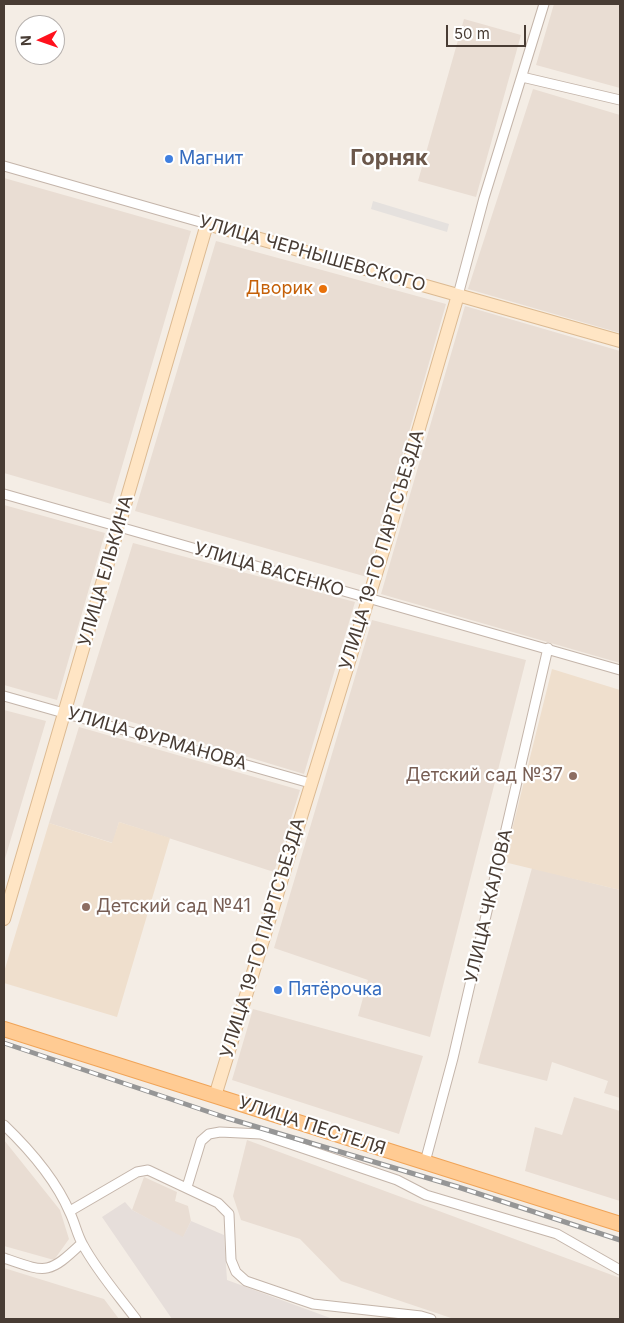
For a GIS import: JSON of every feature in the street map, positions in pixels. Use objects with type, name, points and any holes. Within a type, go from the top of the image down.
[{"type":"main road","name":"УЛИЦА ПЕСТЕЛЯ","points":[[4,1029],[620,1224]]},
{"type":"street","name":"УЛИЦА 19-ГО ПАРТСЪЕЗДА","points":[[215,1096],[368,598],[458,295],[484,198],[544,4]]},
{"type":"street","points":[[522,77],[620,100]]},
{"type":"street","name":"УЛИЦА ЧЕРНЫШЕВСКОГО","points":[[4,166],[620,341]]},
{"type":"street","name":"УЛИЦА ЕЛЬКИНА","points":[[4,918],[6,899],[64,713],[207,224]]},
{"type":"street","name":"УЛИЦА ВАСЕНКО","points":[[4,494],[620,670]]},
{"type":"street","name":"УЛИЦА ЧКАЛОВА","points":[[425,1162],[453,1058],[548,648]]},
{"type":"street","name":"УЛИЦА ФУРМАНОВА","points":[[4,696],[310,783]]},
{"type":"street","points":[[4,1125],[22,1142],[55,1186],[70,1211],[82,1243],[95,1265],[136,1319]]},
{"type":"street","name":"УЛИЦА ПЕСТЕЛЯ","points":[[187,1187],[201,1141],[209,1134],[220,1132],[261,1134],[397,1180],[426,1195],[557,1234],[620,1270]]},
{"type":"street","points":[[70,1211],[136,1172],[148,1170],[218,1203],[229,1214],[231,1260],[236,1272],[246,1281],[320,1306],[431,1319]]},
{"type":"street","points":[[4,1258],[35,1269],[50,1269],[60,1264],[82,1243]]},
{"type":"shaded area","points":[[554,4],[620,4],[620,88],[536,65]]},
{"type":"shaded area","points":[[464,19],[521,35],[476,197],[418,181]]},
{"type":"shaded area","points":[[533,89],[620,115],[620,333],[468,289]]},
{"type":"shaded area","points":[[4,178],[191,231],[111,504],[4,473]]},
{"type":"shaded area","points":[[373,201],[449,224],[447,232],[371,209]]},
{"type":"shaded area","points":[[216,241],[446,304],[367,577],[135,511]]},
{"type":"shaded area","points":[[465,306],[620,351],[620,663],[381,594]]},
{"type":"shaded area","points":[[4,505],[105,533],[57,700],[4,685]]},
{"type":"shaded area","points":[[133,543],[355,602],[304,774],[82,707]]},
{"type":"shaded area","points":[[372,620],[526,660],[430,1037],[358,1016],[368,980],[274,948]]},
{"type":"shaded area","name":"Детский сад №37","points":[[552,669],[620,690],[620,890],[504,862]]},
{"type":"shaded area","points":[[4,710],[46,721],[4,862]]},
{"type":"shaded area","points":[[79,727],[300,790],[274,872],[119,822],[113,843],[49,823]]},
{"type":"shaded area","name":"Детский сад №41","points":[[119,822],[170,838],[117,1017],[4,983],[4,972],[49,823],[112,843]]},
{"type":"shaded area","points":[[532,868],[620,890],[620,1098],[604,1093],[608,1081],[552,1062],[547,1081],[478,1063]]},
{"type":"shaded area","points":[[253,1009],[423,1056],[399,1134],[232,1080]]},
{"type":"shaded area","points":[[574,1097],[620,1111],[620,1201],[525,1171],[535,1127],[562,1135]]},
{"type":"shaded area","points":[[4,1140],[60,1210],[69,1239],[54,1260],[4,1246]]},
{"type":"shaded area","points":[[247,1140],[620,1278],[620,1319],[454,1319],[341,1281],[300,1239],[241,1220],[233,1196]]},
{"type":"shaded area","points":[[144,1177],[177,1192],[175,1201],[188,1206],[191,1221],[183,1238],[132,1210]]},
{"type":"shaded area","points":[[125,1202],[132,1210],[183,1237],[191,1221],[224,1235],[227,1280],[333,1319],[172,1319],[102,1217]]},
{"type":"shaded area","points":[[4,1268],[104,1299],[119,1319],[4,1319]]},
{"type":"railway","points":[[4,1043],[227,1118],[458,1187],[620,1240]]},
{"type":"place","name":"Магнит","points":[[169,159]]},
{"type":"place","name":"Дворик","points":[[323,289]]},
{"type":"place","name":"Детский сад №37","points":[[573,776]]},
{"type":"place","name":"Детский сад №41","points":[[86,907]]},
{"type":"place","name":"Пятёрочка","points":[[278,990]]},
{"type":"district","name":"Горняк","points":[[389,158]]}]
